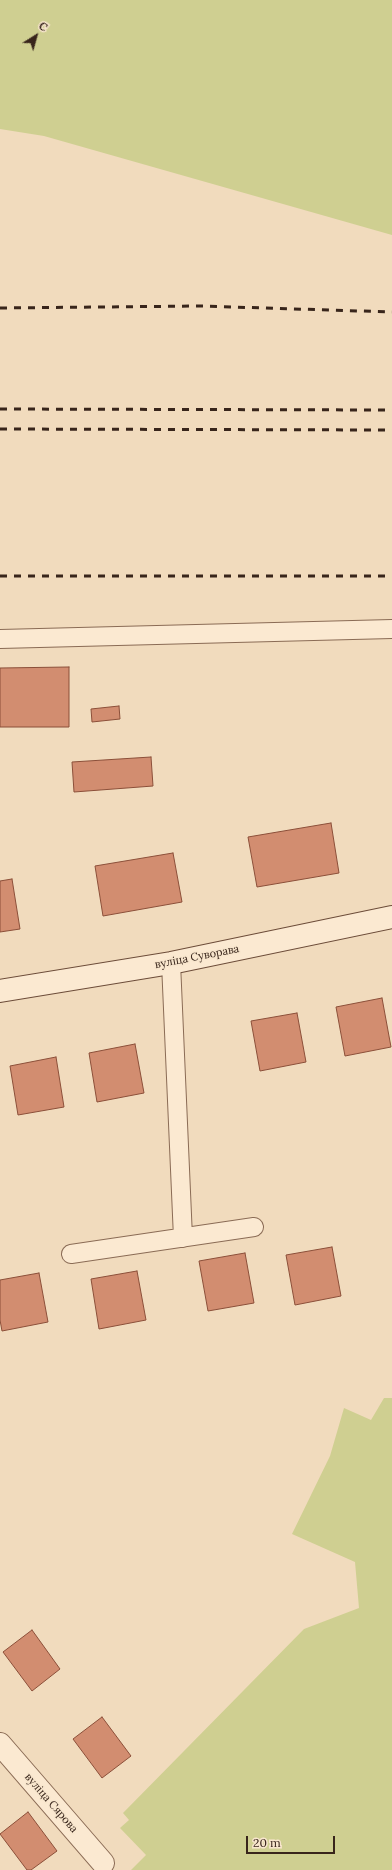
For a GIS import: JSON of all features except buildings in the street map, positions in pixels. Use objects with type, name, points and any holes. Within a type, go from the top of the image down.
[{"type":"street","name":"вуліца Суворава","points":[[0,991],[171,963],[392,917]]},
{"type":"street","name":"вуліца Сярова","points":[[0,1744],[103,1863]]},
{"type":"lane","points":[[0,639],[392,629]]},
{"type":"lane","points":[[171,963],[182,1238]]},
{"type":"lane","points":[[71,1254],[254,1227]]},
{"type":"green space","points":[[0,0],[392,0],[392,235],[44,136],[0,129]]},
{"type":"green space","points":[[384,1398],[392,1398],[392,1870],[131,1870],[146,1855],[120,1828],[129,1820],[123,1813],[304,1629],[359,1608],[355,1562],[292,1534],[330,1456],[344,1408],[371,1420]]},
{"type":"railway","points":[[0,308],[201,306],[392,312]]},
{"type":"railway","points":[[0,409],[392,410]]},
{"type":"railway","points":[[0,429],[392,430]]},
{"type":"railway","points":[[0,576],[392,576]]}]
